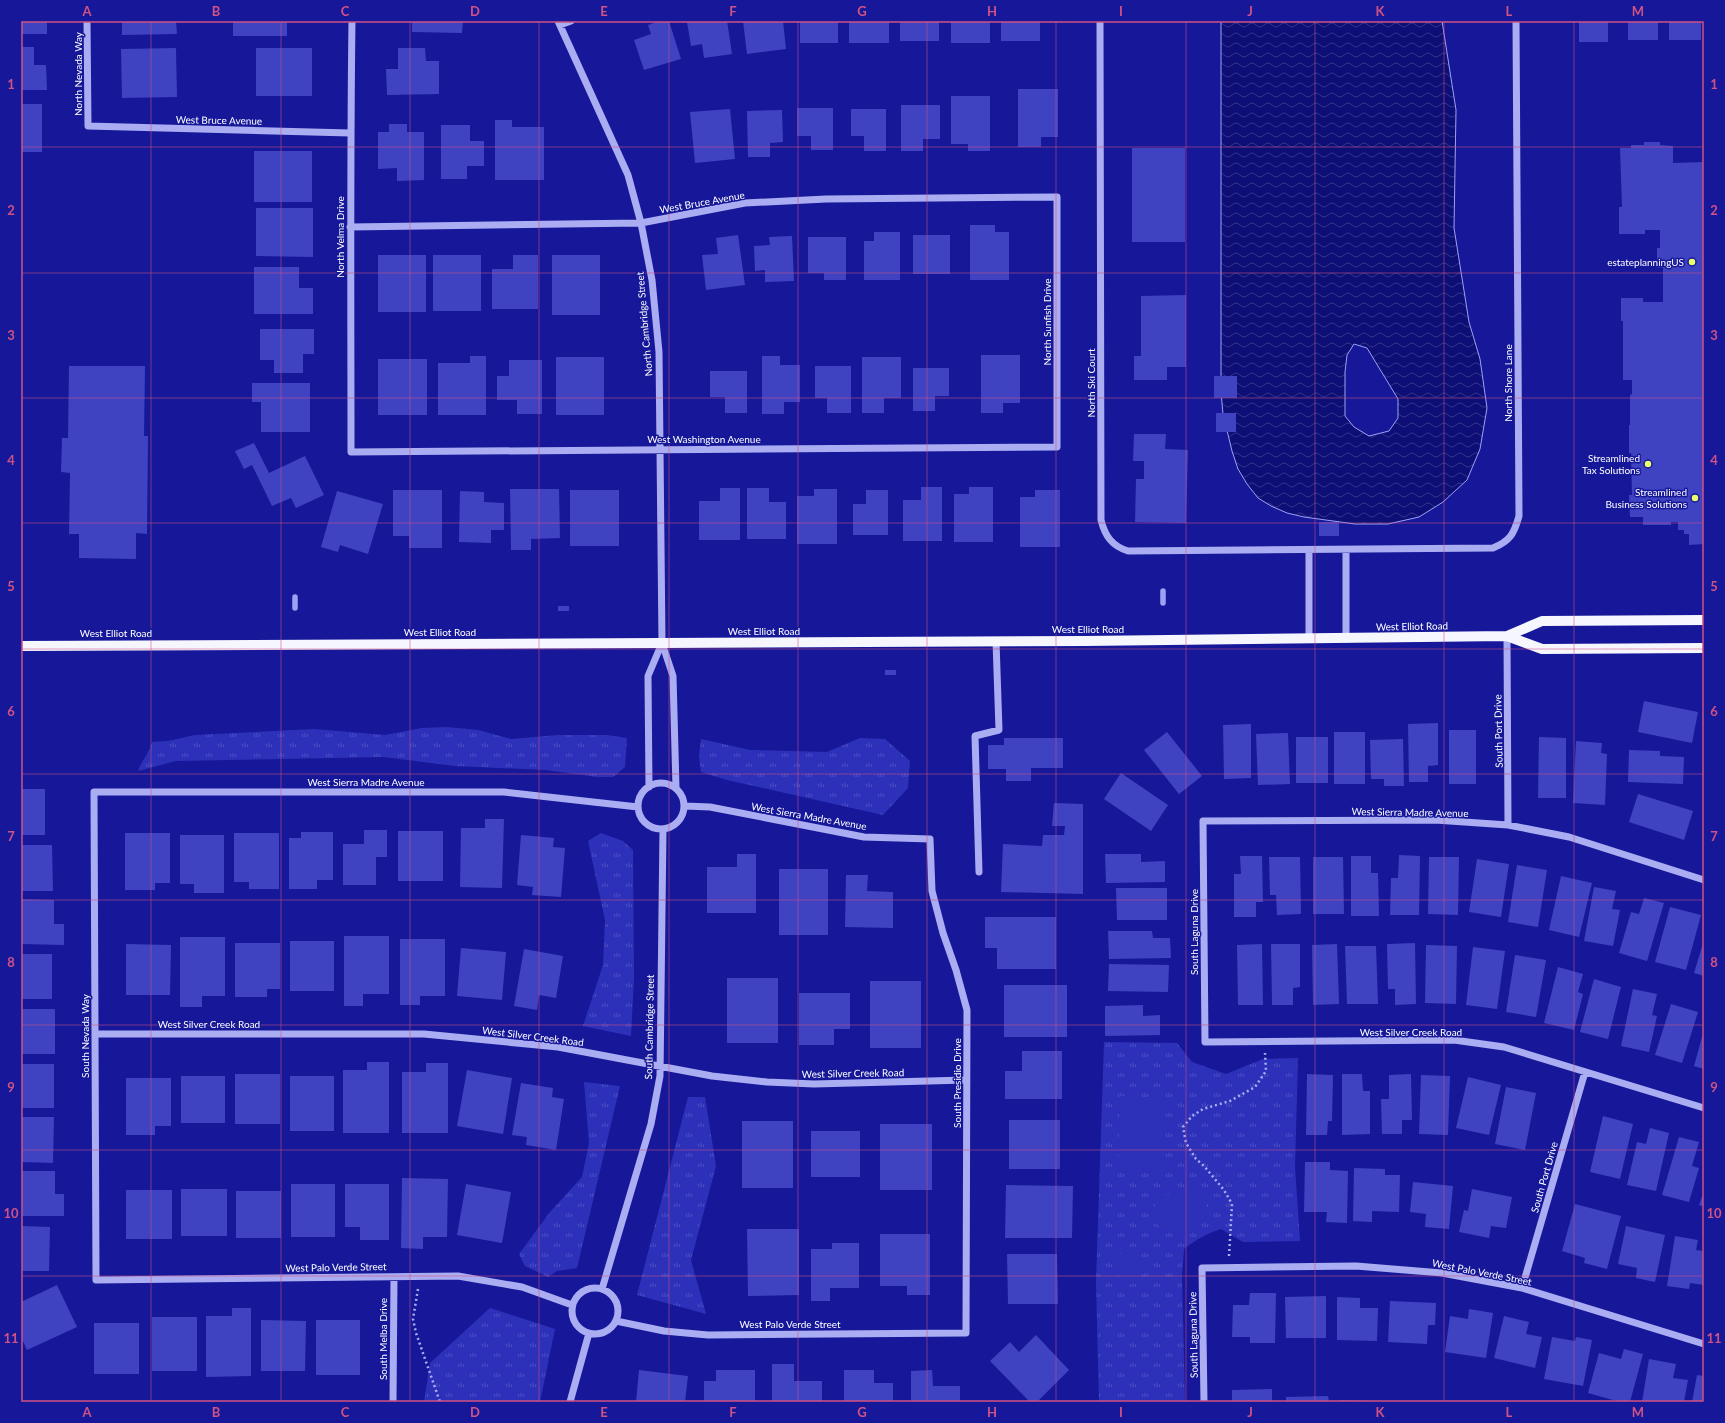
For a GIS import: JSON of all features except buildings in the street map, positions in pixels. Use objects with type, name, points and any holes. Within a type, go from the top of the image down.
[{"type":"main road","name":"West Elliot Road","points":[[1507,636],[1542,621],[1704,620]]},
{"type":"main road","name":"West Elliot Road","points":[[21,646],[1346,639],[1507,636],[1542,649],[1704,648]]},
{"type":"street","name":"North Nevada Way","points":[[88,21],[88,126]]},
{"type":"street","name":"North Velma Drive","points":[[351,452],[350,133],[352,21]]},
{"type":"street","points":[[559,23],[570,21]]},
{"type":"street","name":"North Ski Court","points":[[1100,21],[1101,520],[1104,531],[1118,548],[1128,551],[1309,550]]},
{"type":"street","name":"North Shore Lane","points":[[1309,550],[1493,548],[1505,543],[1515,531],[1519,516],[1516,21]]},
{"type":"street","name":"North Cambridge Street","points":[[559,23],[628,175],[641,223],[652,280],[659,352],[662,643]]},
{"type":"street","name":"West Bruce Avenue","points":[[88,126],[350,133]]},
{"type":"street","name":"West Bruce Avenue","points":[[350,227],[641,223],[745,203],[826,199],[1057,197]]},
{"type":"street","name":"North Sunfish Drive","points":[[1057,197],[1057,447]]},
{"type":"street","name":"West Washington Avenue","points":[[351,452],[1057,447]]},
{"type":"street","points":[[1309,550],[1309,639]]},
{"type":"street","points":[[1346,550],[1346,639]]},
{"type":"street","name":"South Port Drive","points":[[1507,636],[1508,825]]},
{"type":"street","points":[[979,872],[975,736],[999,730],[996,641]]},
{"type":"street","points":[[649,787],[648,676],[662,643]]},
{"type":"street","points":[[662,643],[673,676],[676,788]]},
{"type":"street","points":[[662,783],[676,788],[684,799],[685,806],[680,819],[670,828],[663,829],[656,828],[643,820],[638,807],[641,795],[649,787],[662,783]]},
{"type":"street","name":"West Sierra Madre Avenue","points":[[94,792],[504,792],[638,807]]},
{"type":"street","name":"South Nevada Way","points":[[94,792],[96,1280]]},
{"type":"street","name":"West Sierra Madre Avenue","points":[[685,806],[710,807],[864,837],[930,839]]},
{"type":"street","name":"West Sierra Madre Avenue","points":[[1203,821],[1435,820],[1508,825],[1568,837],[1704,880]]},
{"type":"street","name":"South Laguna Drive","points":[[1203,821],[1205,1042]]},
{"type":"street","name":"South Cambridge Street","points":[[602,1289],[651,1124],[660,1076],[663,829]]},
{"type":"street","name":"South Presidio Drive","points":[[930,839],[932,891],[943,933],[956,970],[967,1010],[966,1333]]},
{"type":"street","name":"West Silver Creek Road","points":[[95,1034],[424,1034],[558,1047],[712,1076],[767,1082],[798,1084],[966,1080]]},
{"type":"street","name":"West Silver Creek Road","points":[[1205,1042],[1454,1040],[1504,1047],[1704,1108]]},
{"type":"street","name":"South Port Drive","points":[[1522,1288],[1585,1072]]},
{"type":"street","name":"West Palo Verde Street","points":[[1202,1268],[1356,1266],[1442,1273],[1522,1288],[1704,1344]]},
{"type":"street","name":"South Laguna Drive","points":[[1202,1268],[1204,1402]]},
{"type":"street","name":"West Palo Verde Street","points":[[96,1280],[458,1276],[522,1287],[572,1304]]},
{"type":"street","name":"South Melba Drive","points":[[393,1402],[394,1277]]},
{"type":"street","points":[[587,1289],[602,1289],[609,1292],[618,1305],[616,1321],[611,1328],[605,1332],[597,1334],[589,1333],[576,1325],[571,1312],[572,1304],[575,1298],[587,1289]]},
{"type":"street","name":"West Palo Verde Street","points":[[616,1321],[664,1331],[708,1335],[966,1333]]},
{"type":"street","points":[[570,1402],[589,1333]]},
{"type":"path","points":[[1228,1268],[1232,1204],[1215,1178],[1196,1159],[1186,1143],[1183,1127],[1192,1116],[1203,1109],[1230,1101],[1255,1087],[1266,1071],[1265,1042]]},
{"type":"path","points":[[420,1276],[413,1319],[416,1333],[440,1402]]},
{"type":"green space","points":[[447,727],[478,730],[511,739],[558,735],[607,735],[627,738],[625,767],[613,777],[598,777],[545,770],[455,766],[384,757],[176,761],[138,771],[150,749],[152,742],[168,741],[195,735],[314,729],[385,735],[422,728]]},
{"type":"green space","points":[[860,738],[885,739],[910,761],[908,788],[883,815],[727,780],[701,772],[699,756],[701,739],[750,750],[827,752]]},
{"type":"green space","points":[[601,833],[623,841],[633,850],[634,978],[631,1036],[583,1026],[603,965],[605,920],[588,841]]},
{"type":"green space","points":[[1104,1042],[1177,1043],[1192,1062],[1226,1074],[1263,1059],[1298,1058],[1295,1167],[1300,1241],[1243,1242],[1221,1229],[1202,1237],[1184,1249],[1182,1276],[1185,1402],[1099,1402],[1096,1282]]},
{"type":"green space","points":[[584,1082],[620,1086],[577,1268],[557,1271],[548,1277],[525,1266],[519,1254],[550,1212],[582,1177],[589,1143]]},
{"type":"green space","points":[[1120,1096],[1164,1098],[1162,1169],[1118,1168]]},
{"type":"green space","points":[[688,1097],[705,1097],[716,1166],[691,1260],[706,1314],[637,1295]]},
{"type":"green space","points":[[1186,1188],[1193,1189],[1202,1194],[1207,1207],[1205,1220],[1174,1231],[1165,1230],[1157,1224],[1155,1219],[1155,1205],[1164,1196]]},
{"type":"green space","points":[[1140,1252],[1142,1283],[1119,1284],[1117,1254]]},
{"type":"green space","points":[[490,1308],[555,1329],[540,1402],[424,1402],[430,1363]]},
{"type":"water","points":[[1221,21],[1442,21],[1456,110],[1454,228],[1469,322],[1480,359],[1487,408],[1480,449],[1467,480],[1443,502],[1419,517],[1388,524],[1355,524],[1304,517],[1287,513],[1258,498],[1238,469],[1223,414],[1221,392]],"holes":[[[1354,344],[1367,348],[1398,399],[1398,418],[1389,431],[1369,436],[1354,427],[1345,416],[1345,372],[1347,355]]]},
{"type":"waterway","points":[[1163,591],[1163,603]]},
{"type":"waterway","points":[[295,597],[295,608]]},
{"type":"place","name":"estateplanningUS","points":[[1692,262]]},
{"type":"place","name":"Streamlined Tax Solutions","points":[[1648,464]]},
{"type":"place","name":"Streamlined Business Solutions","points":[[1695,498]]}]
